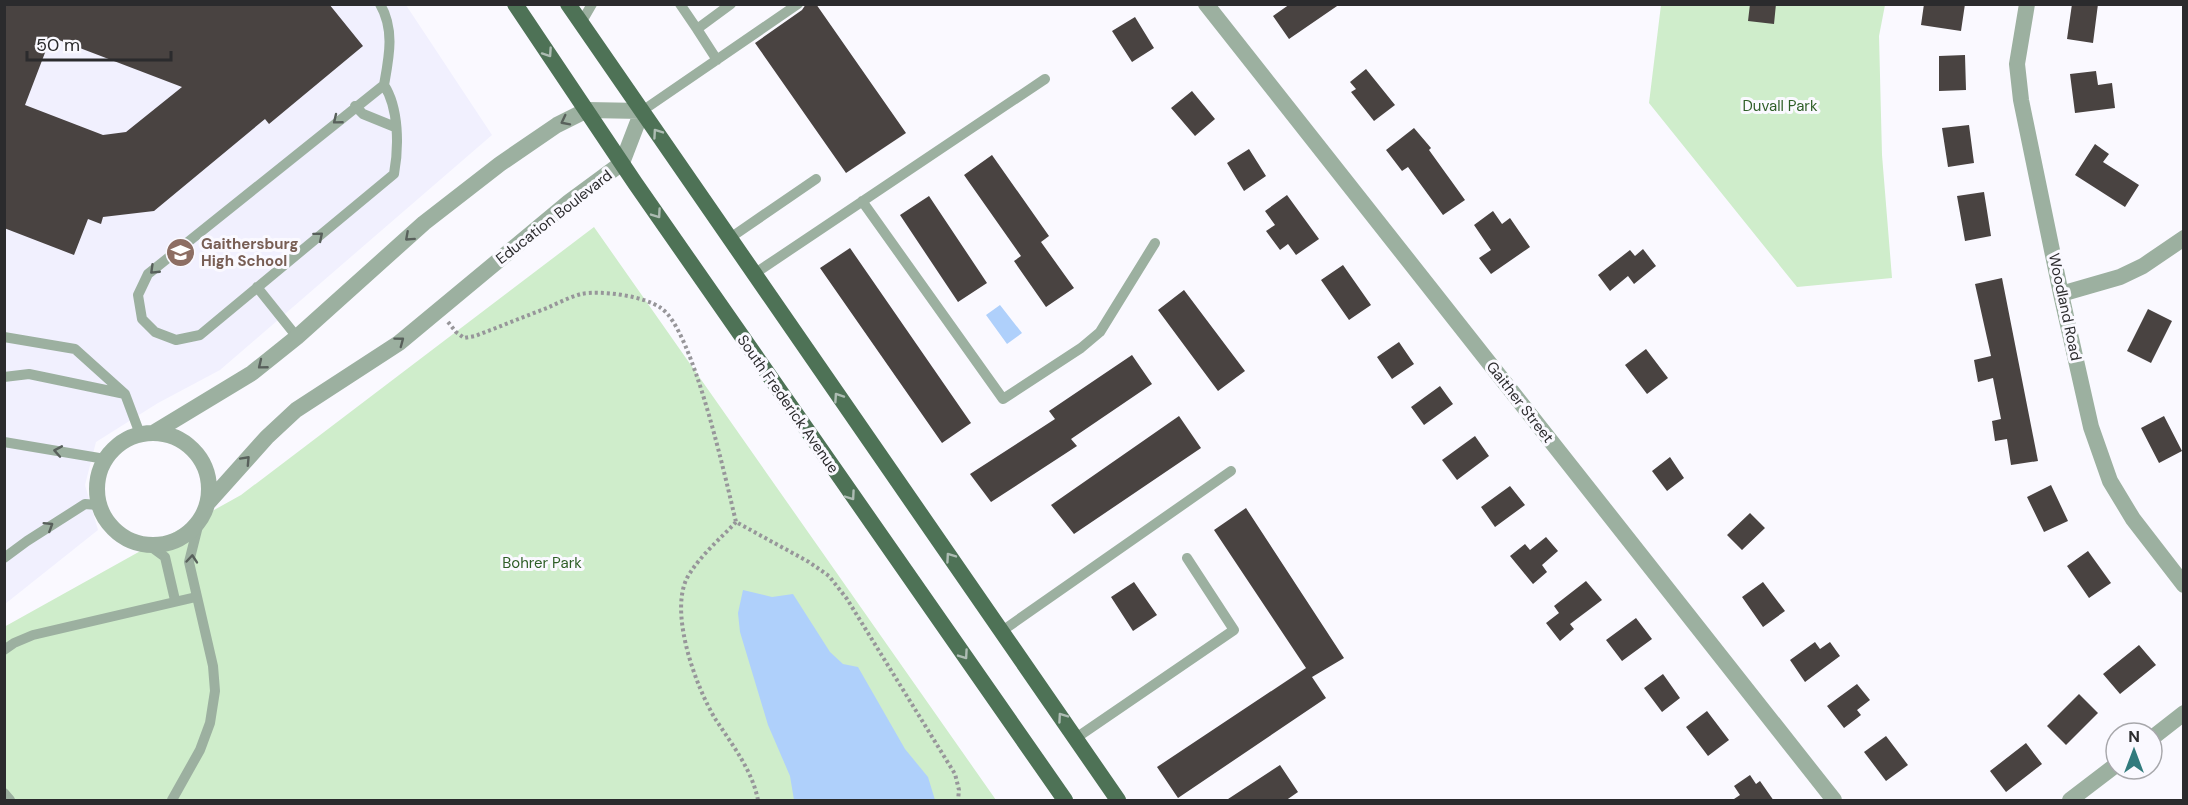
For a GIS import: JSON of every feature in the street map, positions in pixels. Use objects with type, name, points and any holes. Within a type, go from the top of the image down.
[{"type":"main road","name":"South Frederick Avenue","points":[[514,4],[1065,801]]},
{"type":"main road","points":[[568,4],[1118,801]]},
{"type":"street","name":"Woodland Road","points":[[2027,4],[2018,64],[2021,100],[2091,428],[2110,481],[2133,519],[2184,585]]},
{"type":"street","name":"Gaither Street","points":[[1209,6],[1834,801]]},
{"type":"street","points":[[146,434],[166,435],[182,441],[196,453],[205,468],[209,486],[207,504],[199,522],[186,535],[169,543],[150,546],[133,542],[118,534],[105,521],[98,505],[96,489],[98,473],[114,448],[126,440],[146,434],[252,373],[297,337],[424,223],[557,124],[587,110],[642,111]]},
{"type":"street","name":"Education Boulevard","points":[[207,504],[267,437],[296,410],[399,343],[569,202],[622,163],[642,111]]},
{"type":"street","points":[[2061,294],[2120,277],[2143,266],[2184,238]]},
{"type":"street","points":[[2164,729],[2184,713]]},
{"type":"street","points":[[2070,801],[2104,774]]},
{"type":"lane","points":[[380,4],[387,17],[390,54],[384,85],[393,110],[398,151],[394,174],[200,335],[176,340],[155,332],[142,319],[138,296],[148,274],[384,85]]},
{"type":"lane","points":[[581,23],[592,4]]},
{"type":"lane","points":[[680,4],[717,60]]},
{"type":"lane","points":[[697,29],[731,4]]},
{"type":"lane","points":[[642,111],[798,4]]},
{"type":"lane","points":[[754,274],[1045,79]]},
{"type":"lane","points":[[355,106],[363,114],[395,127]]},
{"type":"lane","points":[[730,238],[816,179]]},
{"type":"lane","points":[[862,201],[1004,399],[1081,348],[1100,332],[1155,243]]},
{"type":"lane","points":[[257,287],[297,337]]},
{"type":"lane","points":[[4,337],[75,349],[125,394],[146,434]]},
{"type":"lane","points":[[4,377],[29,374],[125,394]]},
{"type":"lane","points":[[8,443],[105,459]]},
{"type":"lane","points":[[1002,631],[1231,471]]},
{"type":"lane","points":[[4,558],[85,504],[98,505]]},
{"type":"lane","points":[[172,801],[200,750],[210,723],[215,690],[213,666],[189,562],[199,522]]},
{"type":"lane","points":[[150,546],[165,557],[175,600]]},
{"type":"lane","points":[[1076,738],[1234,630],[1187,558]]},
{"type":"lane","points":[[4,650],[33,635],[175,600],[196,597]]},
{"type":"lane","points":[[4,793],[10,801]]},
{"type":"path","points":[[439,310],[456,332],[464,338],[475,336],[581,294],[607,292],[632,297],[662,308],[675,324],[706,405],[736,522],[809,562],[829,576],[847,599],[943,759],[955,774],[959,790],[958,801]]},
{"type":"path","points":[[736,522],[689,573],[682,590],[681,607],[690,656],[700,688],[709,709],[749,770],[758,801]]},
{"type":"shaded area","name":"Gaithersburg High School","points":[[5,5],[406,5],[492,135],[220,370],[158,403],[96,442],[85,485],[98,530],[5,604]]},
{"type":"green space","name":"Duvall Park","points":[[1661,5],[1885,5],[1879,36],[1882,155],[1892,278],[1797,287],[1649,103]]},
{"type":"green space","name":"Bohrer Park","points":[[594,227],[996,800],[5,800],[4,627],[241,495]]},
{"type":"water","points":[[1000,305],[1022,333],[1007,344],[986,315]]},
{"type":"water","points":[[743,590],[772,597],[793,594],[830,652],[843,664],[858,667],[905,749],[928,777],[935,800],[794,800],[790,776],[768,725],[740,632],[738,613]]},
{"type":"building","points":[[4,4],[329,4],[363,46],[269,124],[265,119],[154,211],[103,217],[101,224],[88,219],[74,255],[4,228]],"holes":[[[51,37],[182,87],[126,132],[103,135],[25,105]]]},
{"type":"building","points":[[806,4],[816,4],[906,133],[846,173],[755,43],[802,10]]},
{"type":"building","points":[[1290,4],[1340,4],[1289,39],[1273,16]]},
{"type":"building","points":[[1750,4],[1776,4],[1774,24],[1748,21]]},
{"type":"building","points":[[1924,4],[1965,4],[1961,31],[1921,25]]},
{"type":"building","points":[[2072,4],[2098,4],[2093,43],[2067,39]]},
{"type":"building","points":[[1135,17],[1154,48],[1132,62],[1112,31]]},
{"type":"building","points":[[1965,55],[1966,90],[1939,91],[1939,56]]},
{"type":"building","points":[[1366,69],[1395,105],[1374,121],[1351,92],[1356,89],[1350,82]]},
{"type":"building","points":[[2096,71],[2098,85],[2112,83],[2115,108],[2075,113],[2070,74]]},
{"type":"building","points":[[1192,91],[1215,119],[1195,136],[1171,108]]},
{"type":"building","points":[[1969,125],[1974,163],[1948,167],[1942,128]]},
{"type":"building","points":[[1414,128],[1431,148],[1429,150],[1465,200],[1443,215],[1408,167],[1402,171],[1386,150]]},
{"type":"building","points":[[2095,144],[2109,154],[2103,162],[2139,185],[2125,207],[2075,175]]},
{"type":"building","points":[[1249,149],[1266,176],[1244,191],[1227,163]]},
{"type":"building","points":[[992,155],[1049,236],[1041,242],[1074,288],[1046,307],[1014,261],[1021,256],[964,175]]},
{"type":"building","points":[[1984,192],[1991,236],[1965,241],[1957,196]]},
{"type":"building","points":[[1287,195],[1319,239],[1296,255],[1288,244],[1280,250],[1266,231],[1275,225],[1265,211]]},
{"type":"building","points":[[929,196],[987,283],[958,302],[900,215]]},
{"type":"building","points":[[1493,211],[1502,224],[1510,218],[1530,247],[1491,274],[1479,258],[1491,250],[1474,225]]},
{"type":"building","points":[[850,248],[971,423],[942,443],[820,268]]},
{"type":"building","points":[[1643,249],[1656,266],[1634,284],[1628,276],[1610,291],[1598,275],[1630,250],[1635,256]]},
{"type":"building","points":[[1343,265],[1371,305],[1349,320],[1321,280]]},
{"type":"building","points":[[2002,278],[2038,461],[2011,465],[2007,439],[1995,441],[1992,421],[2001,419],[1993,378],[1978,382],[1974,360],[1991,356],[1975,284]]},
{"type":"building","points":[[1184,290],[1245,371],[1218,391],[1158,310]]},
{"type":"building","points":[[2148,309],[2172,321],[2151,363],[2127,351]]},
{"type":"building","points":[[1399,342],[1414,364],[1392,379],[1377,357]]},
{"type":"building","points":[[1646,349],[1668,378],[1647,394],[1625,365]]},
{"type":"building","points":[[1132,355],[1152,384],[1071,439],[1077,446],[991,502],[970,474],[1055,419],[1049,411]]},
{"type":"building","points":[[1440,386],[1453,404],[1424,425],[1411,407]]},
{"type":"building","points":[[1179,416],[1201,448],[1074,534],[1051,505]]},
{"type":"building","points":[[2164,416],[2182,451],[2159,463],[2141,428]]},
{"type":"building","points":[[1475,436],[1489,456],[1457,480],[1442,460]]},
{"type":"building","points":[[1670,457],[1684,478],[1667,491],[1652,471]]},
{"type":"building","points":[[2051,485],[2068,521],[2044,532],[2027,497]]},
{"type":"building","points":[[1510,486],[1525,505],[1495,527],[1481,507]]},
{"type":"building","points":[[1246,508],[1344,658],[1312,677],[1214,530]]},
{"type":"building","points":[[1750,513],[1765,528],[1742,550],[1727,535]]},
{"type":"building","points":[[1546,537],[1558,551],[1542,565],[1547,572],[1533,584],[1510,556],[1525,544],[1530,550]]},
{"type":"building","points":[[2088,551],[2111,583],[2089,598],[2067,566]]},
{"type":"building","points":[[1586,581],[1602,600],[1570,624],[1574,629],[1560,641],[1546,623],[1559,613],[1554,606]]},
{"type":"building","points":[[1134,582],[1157,615],[1133,631],[1111,597]]},
{"type":"building","points":[[1763,582],[1785,611],[1763,627],[1742,597]]},
{"type":"building","points":[[1636,618],[1652,639],[1622,661],[1606,640]]},
{"type":"building","points":[[1815,642],[1820,649],[1830,642],[1840,656],[1805,682],[1790,660]]},
{"type":"building","points":[[2139,645],[2156,665],[2120,694],[2103,674]]},
{"type":"building","points":[[1306,668],[1326,698],[1178,798],[1157,767]]},
{"type":"building","points":[[1663,674],[1680,698],[1662,712],[1644,688]]},
{"type":"building","points":[[1857,684],[1870,700],[1857,710],[1861,715],[1844,728],[1827,706]]},
{"type":"building","points":[[2079,694],[2098,713],[2066,745],[2047,726]]},
{"type":"building","points":[[1707,711],[1729,740],[1708,756],[1686,727]]},
{"type":"building","points":[[1886,736],[1908,765],[1886,781],[1864,752]]},
{"type":"building","points":[[2026,743],[2042,764],[2006,792],[1990,771]]},
{"type":"building","points":[[1280,765],[1298,792],[1285,801],[1225,801]]},
{"type":"building","points":[[1750,775],[1756,784],[1760,781],[1774,801],[1731,801],[1740,795],[1734,786]]},
{"type":"place","name":"Gaithersburg High School","points":[[180,253]]}]
